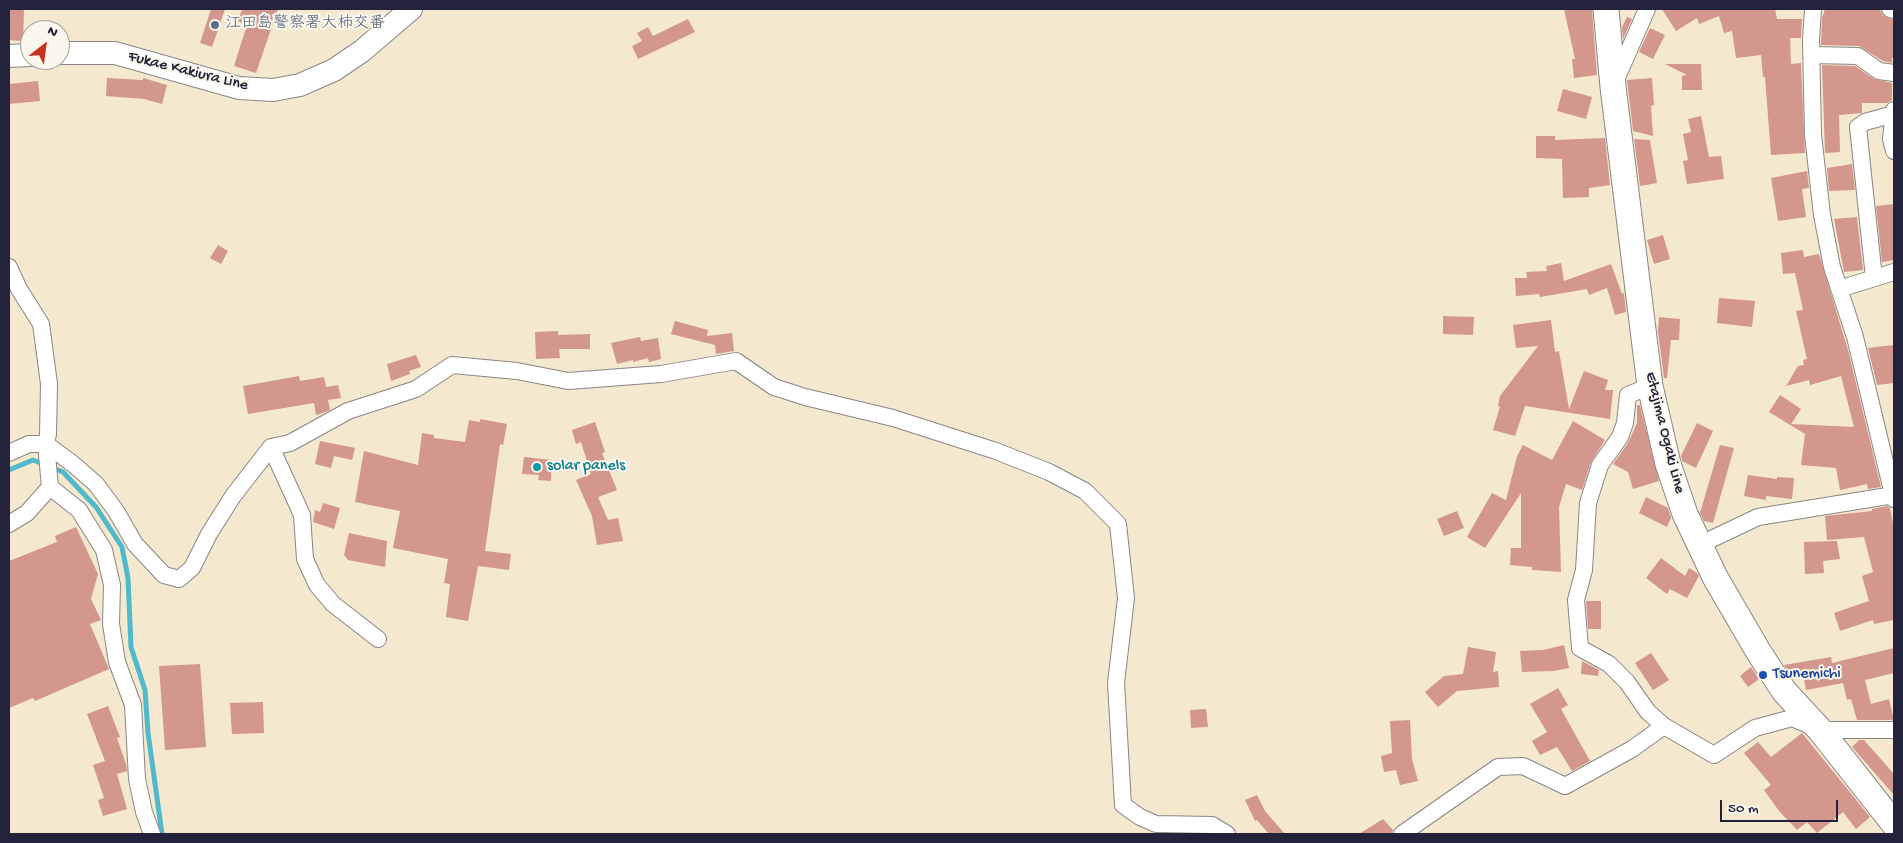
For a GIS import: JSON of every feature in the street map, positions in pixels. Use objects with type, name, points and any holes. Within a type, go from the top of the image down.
[{"type":"main road","name":"Fukae Kakiura Line","points":[[70,53],[114,53],[239,88],[273,90],[300,85],[334,70],[362,50],[411,9]]},
{"type":"main road","name":"Etajima Ogaki Line","points":[[1606,9],[1613,87],[1650,386],[1668,464],[1685,514],[1715,578],[1758,652],[1784,691],[1820,730],[1894,824]]},
{"type":"street","points":[[1613,87],[1647,9]]},
{"type":"street","points":[[1699,545],[1758,517],[1894,497],[1855,337],[1832,267],[1822,216],[1813,135],[1813,9]]},
{"type":"street","points":[[1890,9],[1894,10]]},
{"type":"street","points":[[1812,55],[1858,56],[1879,71],[1894,73]]},
{"type":"street","points":[[1874,278],[1858,128],[1865,122],[1894,113],[1891,139],[1894,151]]},
{"type":"street","points":[[9,267],[19,289],[40,324],[49,384],[46,444],[50,487],[79,510],[104,550],[112,585],[111,624],[117,662],[133,705],[137,779],[144,812],[152,834]]},
{"type":"street","points":[[1839,289],[1894,272]]},
{"type":"street","points":[[9,453],[29,444],[46,444],[96,484],[116,511],[135,544],[164,575],[179,579],[192,568],[209,534],[233,496],[271,447],[290,444],[348,411],[416,389],[452,365],[517,370],[568,381],[661,374],[736,361],[774,387],[805,397],[893,418],[996,451],[1049,472],[1085,491],[1118,524],[1126,598],[1116,683],[1123,805],[1140,817],[1156,824],[1212,824],[1227,834]]},
{"type":"street","points":[[1650,386],[1628,395],[1625,423],[1620,438],[1600,466],[1588,503],[1584,570],[1576,600],[1580,648],[1609,664],[1627,682],[1648,712],[1664,726],[1714,755],[1755,728],[1792,718],[1820,730],[1894,730]]},
{"type":"street","points":[[271,447],[302,515],[305,560],[318,585],[333,604],[378,639]]},
{"type":"street","points":[[9,524],[27,513],[50,487]]},
{"type":"street","points":[[1402,834],[1498,767],[1523,766],[1565,786],[1632,749],[1664,726]]},
{"type":"building","points":[[9,9],[24,9],[24,20],[20,20],[20,41],[9,40]]},
{"type":"building","points":[[211,9],[225,9],[212,47],[200,43]]},
{"type":"building","points":[[242,9],[278,9],[256,73],[234,66],[247,25],[238,21]]},
{"type":"building","points":[[1564,9],[1592,9],[1597,75],[1574,78],[1572,59],[1575,59]]},
{"type":"building","points":[[1662,9],[1775,9],[1777,19],[1802,19],[1801,38],[1790,38],[1791,64],[1801,63],[1805,153],[1771,155],[1765,77],[1763,77],[1761,55],[1736,58],[1732,31],[1724,33],[1719,16],[1699,24],[1697,18],[1676,31]]},
{"type":"building","points":[[1825,9],[1876,9],[1880,10],[1883,16],[1894,20],[1894,58],[1892,58],[1892,63],[1883,61],[1859,46],[1821,45],[1822,18]]},
{"type":"building","points":[[1627,17],[1632,19],[1623,39],[1622,27]]},
{"type":"building","points":[[688,19],[695,32],[638,59],[632,46],[642,41],[637,33],[648,27],[653,36]]},
{"type":"building","points":[[1650,28],[1665,35],[1653,59],[1639,52]]},
{"type":"building","points":[[1665,64],[1701,64],[1702,90],[1682,90],[1682,76],[1687,75]]},
{"type":"building","points":[[1822,65],[1855,66],[1874,79],[1892,83],[1892,100],[1887,103],[1862,103],[1862,113],[1839,115],[1840,152],[1825,153]]},
{"type":"building","points":[[107,78],[143,80],[143,78],[167,85],[162,104],[144,99],[106,96]]},
{"type":"building","points":[[1652,78],[1654,105],[1651,106],[1653,136],[1633,131],[1627,80]]},
{"type":"building","points":[[38,81],[40,101],[9,104],[9,84]]},
{"type":"building","points":[[1563,89],[1592,97],[1586,119],[1557,111]]},
{"type":"building","points":[[1701,116],[1709,157],[1721,156],[1724,179],[1687,184],[1683,161],[1688,160],[1683,134],[1691,132],[1688,119]]},
{"type":"building","points":[[1536,136],[1555,136],[1555,140],[1605,138],[1610,185],[1589,188],[1589,197],[1563,198],[1562,159],[1536,158]]},
{"type":"building","points":[[1634,139],[1650,140],[1657,183],[1640,186]]},
{"type":"building","points":[[1852,164],[1855,190],[1829,191],[1827,168]]},
{"type":"building","points":[[1807,171],[1809,188],[1802,189],[1806,217],[1778,221],[1771,178]]},
{"type":"building","points":[[1894,204],[1894,260],[1882,262],[1876,206]]},
{"type":"building","points":[[1857,217],[1863,270],[1844,272],[1834,219]]},
{"type":"building","points":[[1663,235],[1670,259],[1654,264],[1647,240]]},
{"type":"building","points":[[218,245],[228,251],[221,264],[210,258]]},
{"type":"building","points":[[1803,250],[1804,257],[1819,254],[1848,350],[1881,487],[1868,489],[1867,484],[1840,490],[1836,468],[1801,465],[1805,434],[1769,412],[1780,395],[1801,409],[1791,424],[1854,427],[1841,376],[1810,385],[1809,380],[1786,386],[1798,366],[1804,365],[1803,360],[1807,359],[1796,311],[1803,310],[1795,273],[1783,274],[1781,253]]},
{"type":"building","points":[[1561,263],[1564,281],[1611,264],[1622,294],[1624,293],[1626,312],[1615,315],[1607,288],[1589,295],[1587,289],[1540,297],[1539,294],[1516,296],[1515,278],[1527,278],[1526,272],[1547,271],[1546,266]]},
{"type":"building","points":[[1719,298],[1755,301],[1752,327],[1717,323]]},
{"type":"building","points":[[1443,316],[1474,317],[1473,335],[1443,334]]},
{"type":"building","points":[[1659,317],[1680,319],[1679,340],[1671,340],[1667,378],[1664,378],[1658,331]]},
{"type":"building","points":[[1551,320],[1555,352],[1559,351],[1569,409],[1584,371],[1608,380],[1605,390],[1613,390],[1610,419],[1525,406],[1515,436],[1493,430],[1500,407],[1498,406],[1500,396],[1538,346],[1516,348],[1513,325]]},
{"type":"building","points":[[675,321],[708,330],[707,336],[732,333],[734,351],[716,354],[715,345],[671,334]]},
{"type":"building","points":[[558,331],[558,335],[590,334],[590,349],[559,349],[560,358],[536,359],[535,332]]},
{"type":"building","points":[[640,337],[641,341],[658,338],[661,359],[649,362],[648,358],[617,364],[611,343]]},
{"type":"building","points":[[1894,345],[1894,383],[1877,385],[1868,348]]},
{"type":"building","points":[[416,355],[421,367],[409,371],[410,374],[391,381],[387,364]]},
{"type":"building","points":[[299,376],[300,381],[324,377],[326,387],[338,385],[341,398],[328,400],[330,410],[316,415],[314,403],[248,414],[243,386]]},
{"type":"building","points":[[1637,405],[1640,405],[1659,481],[1633,489],[1628,472],[1613,464],[1628,443],[1637,423]]},
{"type":"building","points":[[480,419],[507,424],[503,445],[500,444],[485,551],[511,554],[509,570],[478,566],[468,621],[446,617],[450,584],[444,583],[448,559],[393,548],[400,511],[355,502],[364,451],[418,465],[422,433],[434,435],[434,438],[465,442],[469,420],[480,422]]},
{"type":"building","points":[[1573,421],[1605,440],[1591,462],[1582,490],[1566,484],[1559,507],[1561,572],[1532,570],[1532,567],[1510,565],[1511,548],[1521,548],[1521,493],[1485,548],[1467,537],[1492,493],[1506,500],[1517,456],[1523,445],[1552,460]]},
{"type":"building","points":[[595,422],[605,452],[602,453],[617,490],[598,497],[608,520],[618,518],[623,541],[597,545],[592,516],[576,480],[591,474],[581,442],[576,444],[572,430]]},
{"type":"building","points":[[1697,423],[1713,431],[1696,468],[1682,461],[1681,456]]},
{"type":"building","points":[[320,441],[355,448],[352,460],[334,456],[331,468],[315,464]]},
{"type":"building","points":[[1720,445],[1734,448],[1713,523],[1704,521],[1700,513]]},
{"type":"building","name":"solar panels","points":[[524,457],[552,460],[551,481],[538,480],[539,475],[522,474]]},
{"type":"building","points":[[1748,475],[1777,479],[1777,477],[1794,478],[1792,499],[1766,496],[1766,500],[1744,496]]},
{"type":"building","points":[[1646,497],[1668,508],[1671,518],[1667,527],[1639,513]]},
{"type":"building","points":[[323,503],[340,508],[334,529],[313,522],[315,510],[320,512]]},
{"type":"building","points":[[1887,506],[1890,508],[1894,528],[1894,620],[1874,624],[1873,620],[1840,631],[1834,613],[1869,601],[1862,576],[1873,572],[1864,537],[1827,540],[1825,516],[1872,511],[1872,509]]},
{"type":"building","points":[[1457,511],[1464,528],[1444,536],[1437,519]]},
{"type":"building","points":[[76,527],[98,574],[91,599],[101,620],[90,624],[109,669],[35,701],[33,698],[9,708],[9,561],[57,542],[55,536]]},
{"type":"building","points":[[349,533],[387,541],[385,567],[348,560],[344,555]]},
{"type":"building","points":[[1837,541],[1840,559],[1823,561],[1824,573],[1805,574],[1804,542]]},
{"type":"building","points":[[1661,558],[1685,576],[1689,568],[1699,576],[1687,598],[1670,589],[1667,594],[1646,578]]},
{"type":"building","points":[[1586,601],[1601,601],[1601,629],[1588,629]]},
{"type":"building","points":[[1564,645],[1569,668],[1554,671],[1522,672],[1520,651],[1543,650]]},
{"type":"building","points":[[1468,647],[1496,652],[1493,672],[1498,671],[1499,687],[1457,691],[1438,707],[1425,692],[1444,676],[1463,674]]},
{"type":"building","points":[[1894,648],[1894,673],[1865,680],[1871,704],[1889,699],[1894,720],[1857,720],[1851,699],[1847,700],[1843,683],[1806,690],[1803,674],[1791,676],[1784,665],[1831,657],[1832,663]]},
{"type":"building","points":[[1651,653],[1669,680],[1653,690],[1635,663]]},
{"type":"building","points":[[1582,661],[1599,670],[1598,676],[1581,674]]},
{"type":"building","points":[[200,664],[206,747],[165,750],[159,666]]},
{"type":"building","points":[[1751,667],[1759,679],[1748,687],[1740,676]]},
{"type":"building","points":[[1558,688],[1568,705],[1561,709],[1590,761],[1572,771],[1557,747],[1540,755],[1532,741],[1547,732],[1530,704]]},
{"type":"building","points":[[263,702],[264,733],[232,734],[230,703]]},
{"type":"building","points":[[108,706],[120,737],[117,738],[126,764],[127,771],[117,774],[127,809],[103,816],[98,800],[104,798],[93,765],[105,761],[87,714]]},
{"type":"building","points":[[1206,709],[1208,727],[1191,728],[1190,710]]},
{"type":"building","points":[[1410,720],[1412,759],[1418,781],[1400,785],[1396,770],[1384,772],[1381,756],[1392,753],[1390,721]]},
{"type":"building","points":[[1802,733],[1870,817],[1856,829],[1843,812],[1817,833],[1807,822],[1797,830],[1779,811],[1764,790],[1771,785],[1744,753],[1758,742],[1771,757]]},
{"type":"building","points":[[1859,740],[1864,740],[1894,774],[1894,795],[1852,747]]},
{"type":"building","points":[[1257,795],[1265,811],[1285,834],[1269,834],[1257,820],[1255,821],[1245,800]]},
{"type":"building","points":[[1383,819],[1393,830],[1392,834],[1359,834]]},
{"type":"waterway","points":[[9,470],[33,460],[63,472],[96,507],[122,547],[128,578],[131,647],[145,690],[148,733],[162,834]]},
{"type":"place","name":"江田島警察署大柿交番","points":[[215,25]]},
{"type":"place","name":"solar panels","points":[[537,467]]},
{"type":"place","name":"Tsunemichi","points":[[1763,675]]}]
